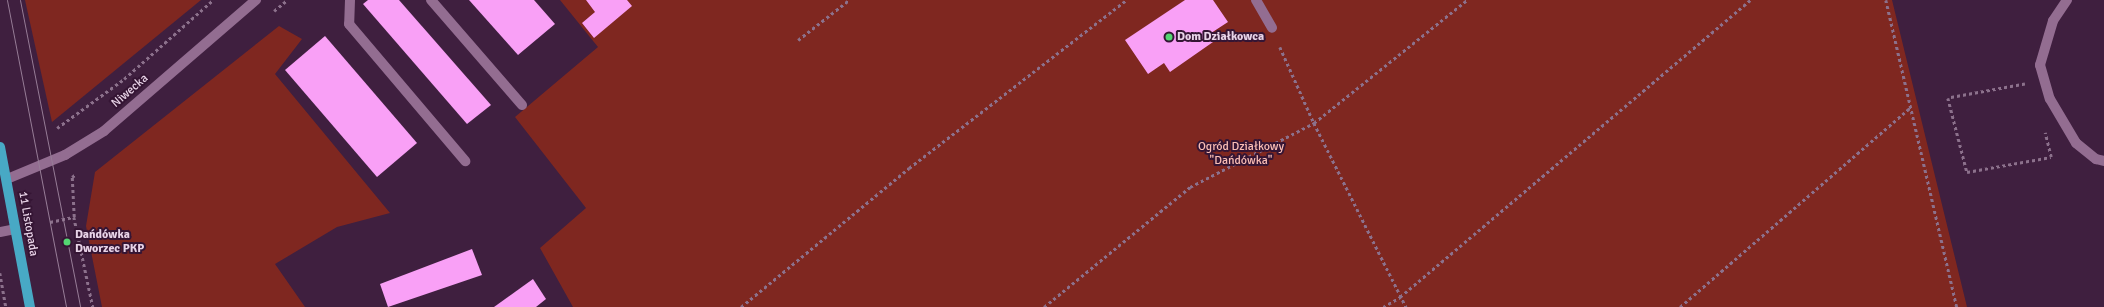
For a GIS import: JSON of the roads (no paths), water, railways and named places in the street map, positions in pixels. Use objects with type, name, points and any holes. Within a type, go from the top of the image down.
[{"type":"main road","name":"11 Listopada","points":[[0,146],[30,307]]},
{"type":"street","name":"Niwecka","points":[[7,178],[60,157],[104,131],[256,0]]},
{"type":"street","points":[[350,0],[348,24],[465,161]]},
{"type":"street","points":[[431,0],[522,105]]},
{"type":"street","points":[[1256,0],[1272,28]]},
{"type":"street","points":[[2067,0],[2053,21],[2040,65],[2050,99],[2076,143],[2096,159],[2104,161]]},
{"type":"street","points":[[0,232],[15,229]]},
{"type":"tram line","points":[[7,0],[66,307]]},
{"type":"tram line","points":[[20,0],[80,307]]},
{"type":"place","name":"Dom Działkowca","points":[[1169,37]]},
{"type":"place","name":"Dańdówka Dworzec PKP","points":[[67,242]]},
{"type":"park label","name":"Ogród Działkowy \"Dańdówka\"","points":[[1241,154]]}]
